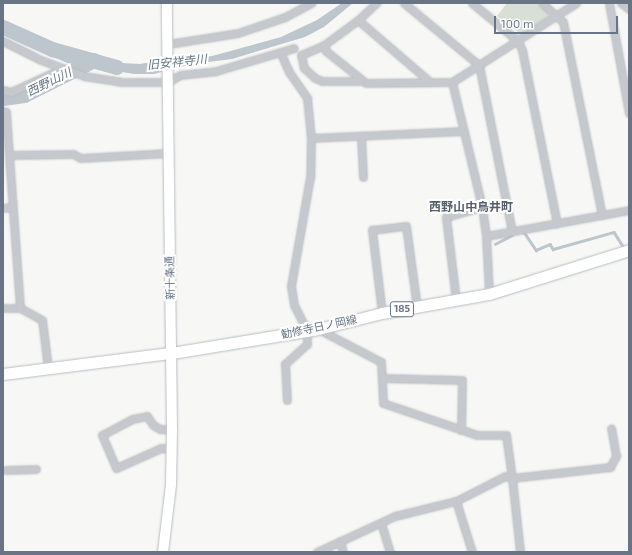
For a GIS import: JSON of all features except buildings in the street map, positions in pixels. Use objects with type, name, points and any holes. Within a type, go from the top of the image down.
[{"type":"main road","name":"新十条通","points":[[163,552],[171,485],[172,430],[167,3]]},
{"type":"main road","name":"勧修寺日ノ岡線","points":[[3,374],[171,352],[312,330],[382,313],[489,294],[628,253]]},
{"type":"street","points":[[168,44],[238,33],[286,17],[311,3]]},
{"type":"street","points":[[376,3],[358,20],[324,45],[301,55],[302,63],[309,74],[322,81],[361,81],[366,83],[452,82],[558,16],[576,3]]},
{"type":"street","points":[[404,3],[479,65],[512,231]]},
{"type":"street","points":[[472,3],[518,41],[522,50],[557,223]]},
{"type":"street","points":[[542,3],[563,22],[602,215]]},
{"type":"street","points":[[609,3],[629,113]]},
{"type":"street","points":[[621,3],[629,9]]},
{"type":"street","points":[[358,20],[430,82]]},
{"type":"street","points":[[3,41],[41,60],[100,80],[168,79],[180,75],[216,71],[281,54],[294,48]]},
{"type":"street","points":[[324,45],[326,51],[361,81]]},
{"type":"street","points":[[281,54],[289,72],[307,98],[311,138],[310,177],[291,286],[294,305],[312,330],[381,362],[383,378],[383,403],[477,435],[506,435],[520,552]]},
{"type":"street","points":[[3,90],[10,92],[63,68]]},
{"type":"street","points":[[452,82],[482,207],[486,236],[489,294]]},
{"type":"street","points":[[3,111],[6,112],[20,308]]},
{"type":"street","points":[[311,138],[464,131]]},
{"type":"street","points":[[361,136],[363,177]]},
{"type":"street","points":[[9,155],[73,154],[81,158],[169,153]]},
{"type":"street","points":[[3,208],[12,207]]},
{"type":"street","points":[[456,300],[446,217],[482,207]]},
{"type":"street","points":[[486,236],[629,210]]},
{"type":"street","points":[[382,313],[372,230],[406,226],[417,306]]},
{"type":"street","points":[[3,308],[20,308],[42,320],[48,368]]},
{"type":"street","points":[[287,400],[285,364],[307,344],[312,330]]},
{"type":"street","points":[[383,378],[462,380],[461,430]]},
{"type":"street","points":[[171,449],[161,448],[116,468],[102,435],[132,419],[147,416],[153,425],[160,429],[172,430]]},
{"type":"street","points":[[317,552],[395,516],[456,501],[485,484],[505,476],[512,478],[610,467],[616,456],[611,428]]},
{"type":"street","points":[[6,470],[36,468]]},
{"type":"street","points":[[456,501],[472,552]]},
{"type":"street","points":[[381,523],[390,552]]},
{"type":"street","points":[[340,541],[344,552]]},
{"type":"shaded area","points":[[507,3],[536,3],[548,13],[548,17],[521,34],[497,16]]},
{"type":"water","points":[[342,3],[353,3],[324,27],[305,37],[232,59],[192,64],[154,74],[134,74],[67,63],[3,34],[3,22],[26,34],[32,33],[43,40],[43,45],[84,61],[140,64],[193,55],[197,58],[212,56],[281,37],[317,20]]},
{"type":"waterway","name":"旧安祥寺川","points":[[3,27],[52,49],[117,67]]},
{"type":"waterway","name":"西野山川","points":[[3,98],[24,95],[94,60]]},
{"type":"waterway","points":[[524,232],[536,250],[550,244],[553,249],[614,232],[624,248]]},
{"type":"waterway","points":[[495,244],[512,235]]},
{"type":"district","name":"西野山中鳥井町","points":[[471,207]]}]
